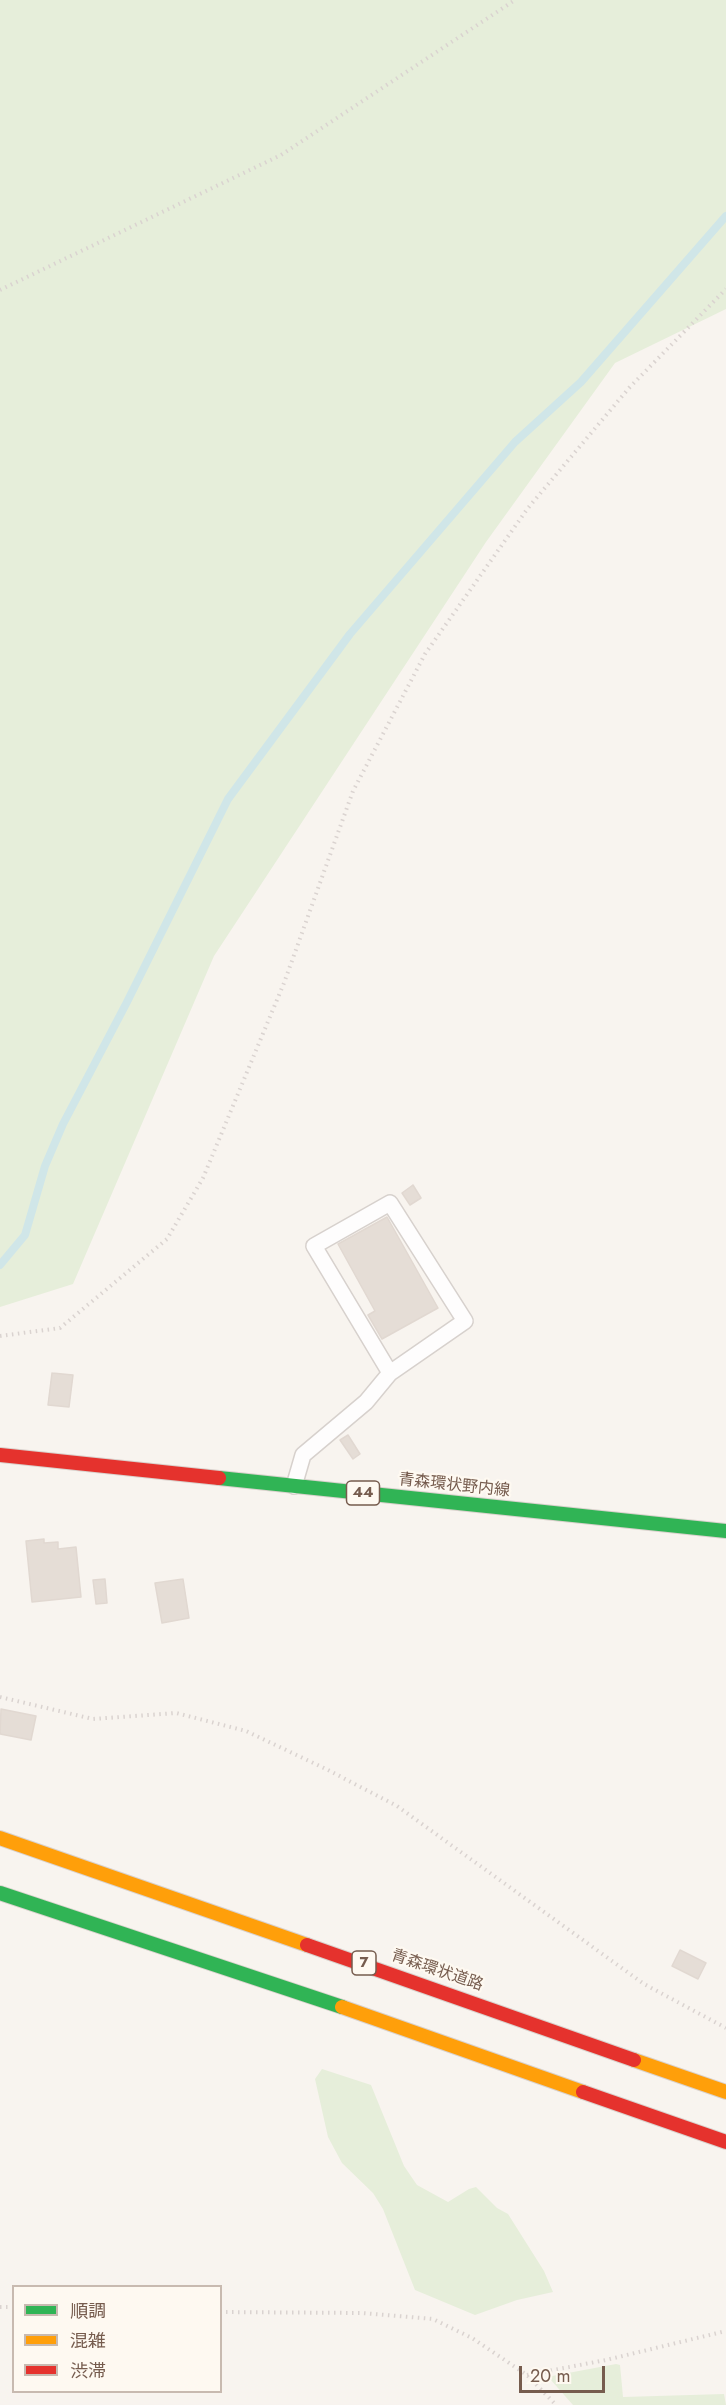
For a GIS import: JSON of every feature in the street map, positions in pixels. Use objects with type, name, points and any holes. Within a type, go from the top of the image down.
[{"type":"main road","name":"青森環状野内線","points":[[0,1455],[726,1531]]},
{"type":"main road","name":"青森環状道路","points":[[0,1838],[726,2092]]},
{"type":"main road","points":[[0,1893],[329,2003],[726,2142]]},
{"type":"lane","points":[[294,1486],[303,1455],[366,1402],[390,1373],[465,1322],[390,1203],[314,1246],[390,1373]]},
{"type":"path","points":[[0,290],[281,156],[515,0]]},
{"type":"path","points":[[0,1336],[60,1328],[167,1239],[208,1167],[284,983],[353,791],[425,654],[528,508],[629,388],[726,290]]},
{"type":"path","points":[[0,1697],[93,1719],[176,1713],[246,1731],[397,1806],[644,1984],[726,2028]]},
{"type":"path","points":[[222,2312],[362,2313],[433,2319],[472,2338],[527,2375],[556,2405]]},
{"type":"path","points":[[527,2375],[606,2360],[726,2331]]},
{"type":"green space","points":[[0,0],[726,0],[726,309],[615,363],[486,542],[214,956],[73,1284],[0,1307]]},
{"type":"green space","points":[[322,2069],[371,2085],[404,2166],[417,2185],[448,2202],[476,2187],[497,2208],[508,2214],[544,2271],[553,2292],[517,2300],[475,2315],[415,2290],[383,2209],[373,2193],[342,2163],[328,2137],[315,2079]]},
{"type":"green space","points":[[620,2365],[623,2397],[724,2394],[726,2405],[573,2405],[550,2379],[552,2376]]},
{"type":"building","points":[[413,1185],[421,1198],[410,1205],[402,1193]]},
{"type":"building","points":[[387,1217],[438,1308],[382,1339],[368,1315],[375,1311],[338,1244]]},
{"type":"building","points":[[52,1373],[73,1375],[69,1407],[48,1405]]},
{"type":"building","points":[[348,1435],[360,1454],[353,1459],[340,1440]]},
{"type":"building","points":[[44,1539],[44,1543],[58,1542],[58,1549],[76,1547],[81,1597],[32,1602],[26,1541]]},
{"type":"building","points":[[105,1579],[107,1603],[96,1604],[93,1580]]},
{"type":"building","points":[[183,1579],[189,1618],[162,1623],[155,1583]]},
{"type":"building","points":[[1,1709],[36,1716],[31,1740],[0,1734]]},
{"type":"building","points":[[680,1950],[706,1963],[698,1979],[672,1966]]},
{"type":"waterway","points":[[0,1265],[25,1235],[45,1166],[63,1124],[127,1002],[228,799],[350,634],[515,442],[581,382],[726,216]]},
{"type":"traffic: fast","points":[[219,1478],[726,1531]]},
{"type":"traffic: fast","points":[[0,1893],[342,2007]]},
{"type":"traffic: slow","points":[[0,1838],[307,1945]]},
{"type":"traffic: slow","points":[[342,2007],[583,2092]]},
{"type":"traffic: slow","points":[[634,2060],[726,2092]]},
{"type":"traffic: jam","points":[[0,1455],[219,1478]]},
{"type":"traffic: jam","points":[[307,1945],[634,2060]]},
{"type":"traffic: jam","points":[[583,2092],[726,2142]]}]
